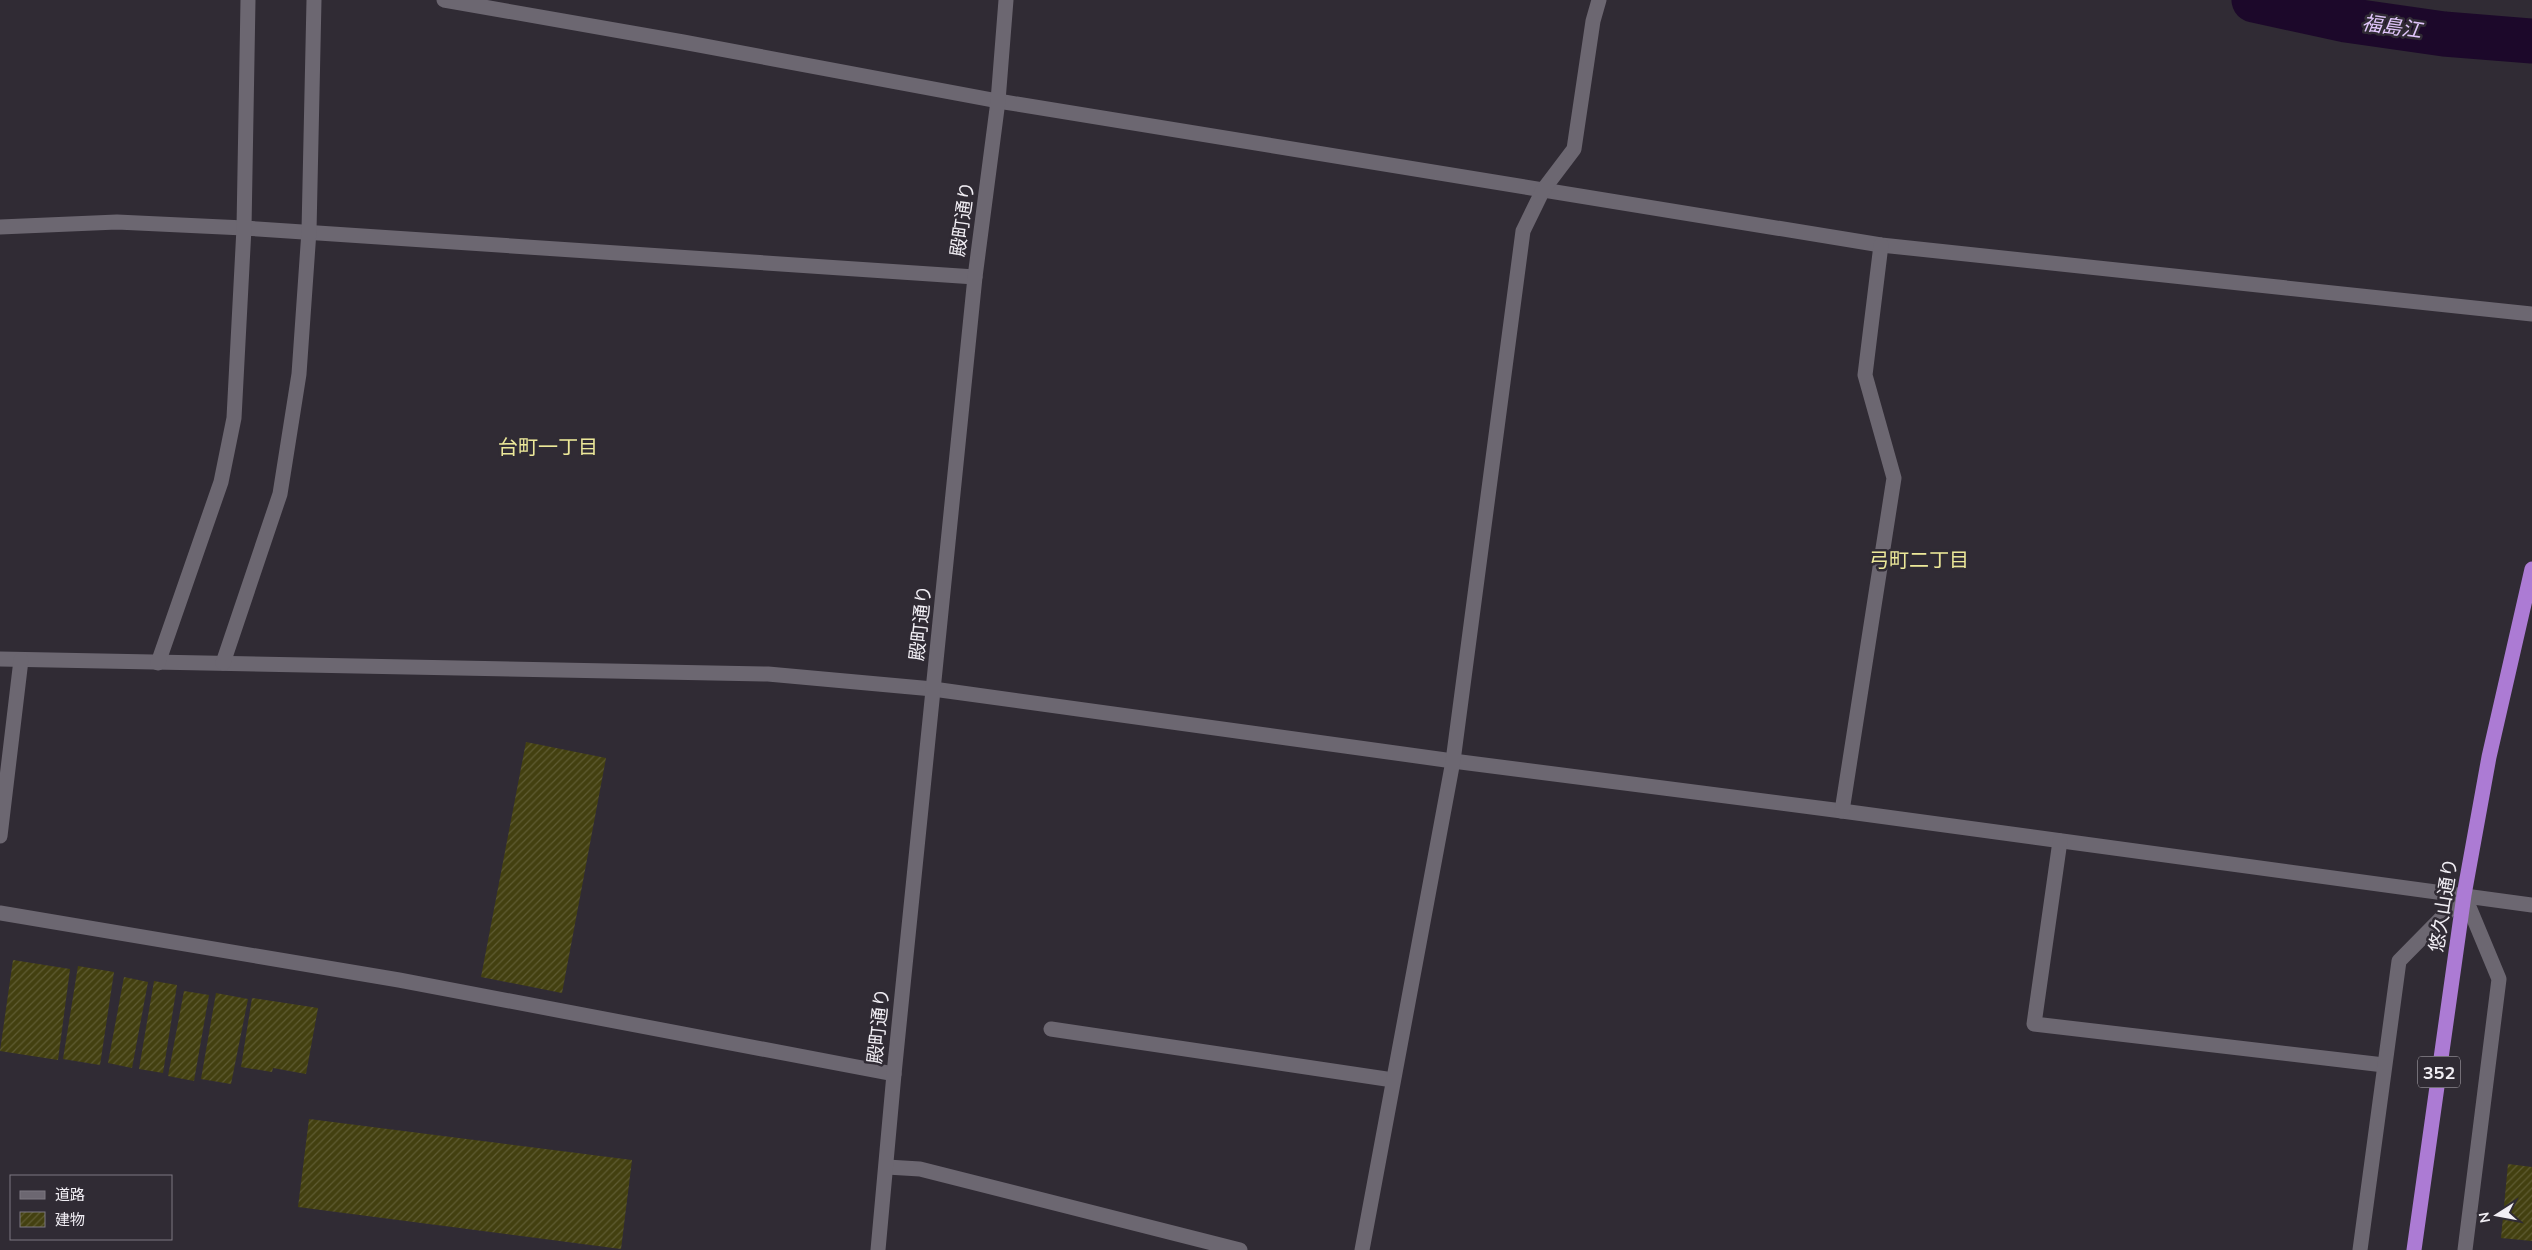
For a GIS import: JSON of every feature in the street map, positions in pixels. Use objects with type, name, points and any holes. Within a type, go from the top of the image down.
[{"type":"highway","name":"悠久山通り","points":[[2414,1250],[2464,895],[2491,747],[2532,570]]},
{"type":"street","points":[[158,664],[221,482],[230,436],[239,353],[244,228],[248,0]]},
{"type":"street","points":[[223,663],[280,494],[299,374],[309,231],[314,0]]},
{"type":"street","points":[[444,0],[684,42],[998,101],[1882,245],[2532,314]]},
{"type":"street","name":"殿町通り","points":[[878,1250],[974,277],[998,101],[1006,0]]},
{"type":"street","points":[[1362,1250],[1453,761],[1523,231],[1543,190],[1574,149],[1593,21],[1599,0]]},
{"type":"street","points":[[0,227],[117,222],[309,231],[974,277]]},
{"type":"street","points":[[1842,811],[1894,478],[1864,374],[1882,245]]},
{"type":"street","points":[[0,659],[158,664],[223,663],[768,674],[934,689],[1453,761],[1842,811],[2464,895],[2532,906]]},
{"type":"street","points":[[0,836],[21,660]]},
{"type":"street","points":[[2060,841],[2034,1024],[2384,1065]]},
{"type":"street","points":[[2360,1250],[2399,961],[2464,895]]},
{"type":"street","points":[[2464,895],[2499,979],[2465,1250]]},
{"type":"street","points":[[0,913],[399,980],[894,1074]]},
{"type":"street","points":[[1051,1029],[1393,1080]]},
{"type":"street","points":[[887,1167],[920,1169],[1240,1250]]},
{"type":"building","points":[[526,742],[606,758],[562,993],[481,977]]},
{"type":"building","points":[[13,960],[70,969],[58,1060],[0,1051]]},
{"type":"building","points":[[78,966],[114,972],[100,1065],[63,1059]]},
{"type":"building","points":[[124,977],[148,982],[132,1068],[108,1063]]},
{"type":"building","points":[[154,981],[177,985],[163,1073],[139,1069]]},
{"type":"building","points":[[184,991],[209,995],[194,1081],[168,1076]]},
{"type":"building","points":[[216,993],[248,999],[231,1084],[201,1079]]},
{"type":"building","points":[[252,998],[318,1008],[306,1074],[273,1068],[272,1072],[241,1067]]},
{"type":"building","points":[[309,1119],[632,1160],[621,1249],[298,1207]]},
{"type":"building","points":[[2508,1164],[2532,1167],[2532,1241],[2501,1238]]},
{"type":"waterway","name":"福島江","points":[[2254,0],[2346,20],[2444,34],[2532,41]]},
{"type":"district","name":"台町一丁目","points":[[548,446]]},
{"type":"district","name":"弓町二丁目","points":[[1919,559]]}]
